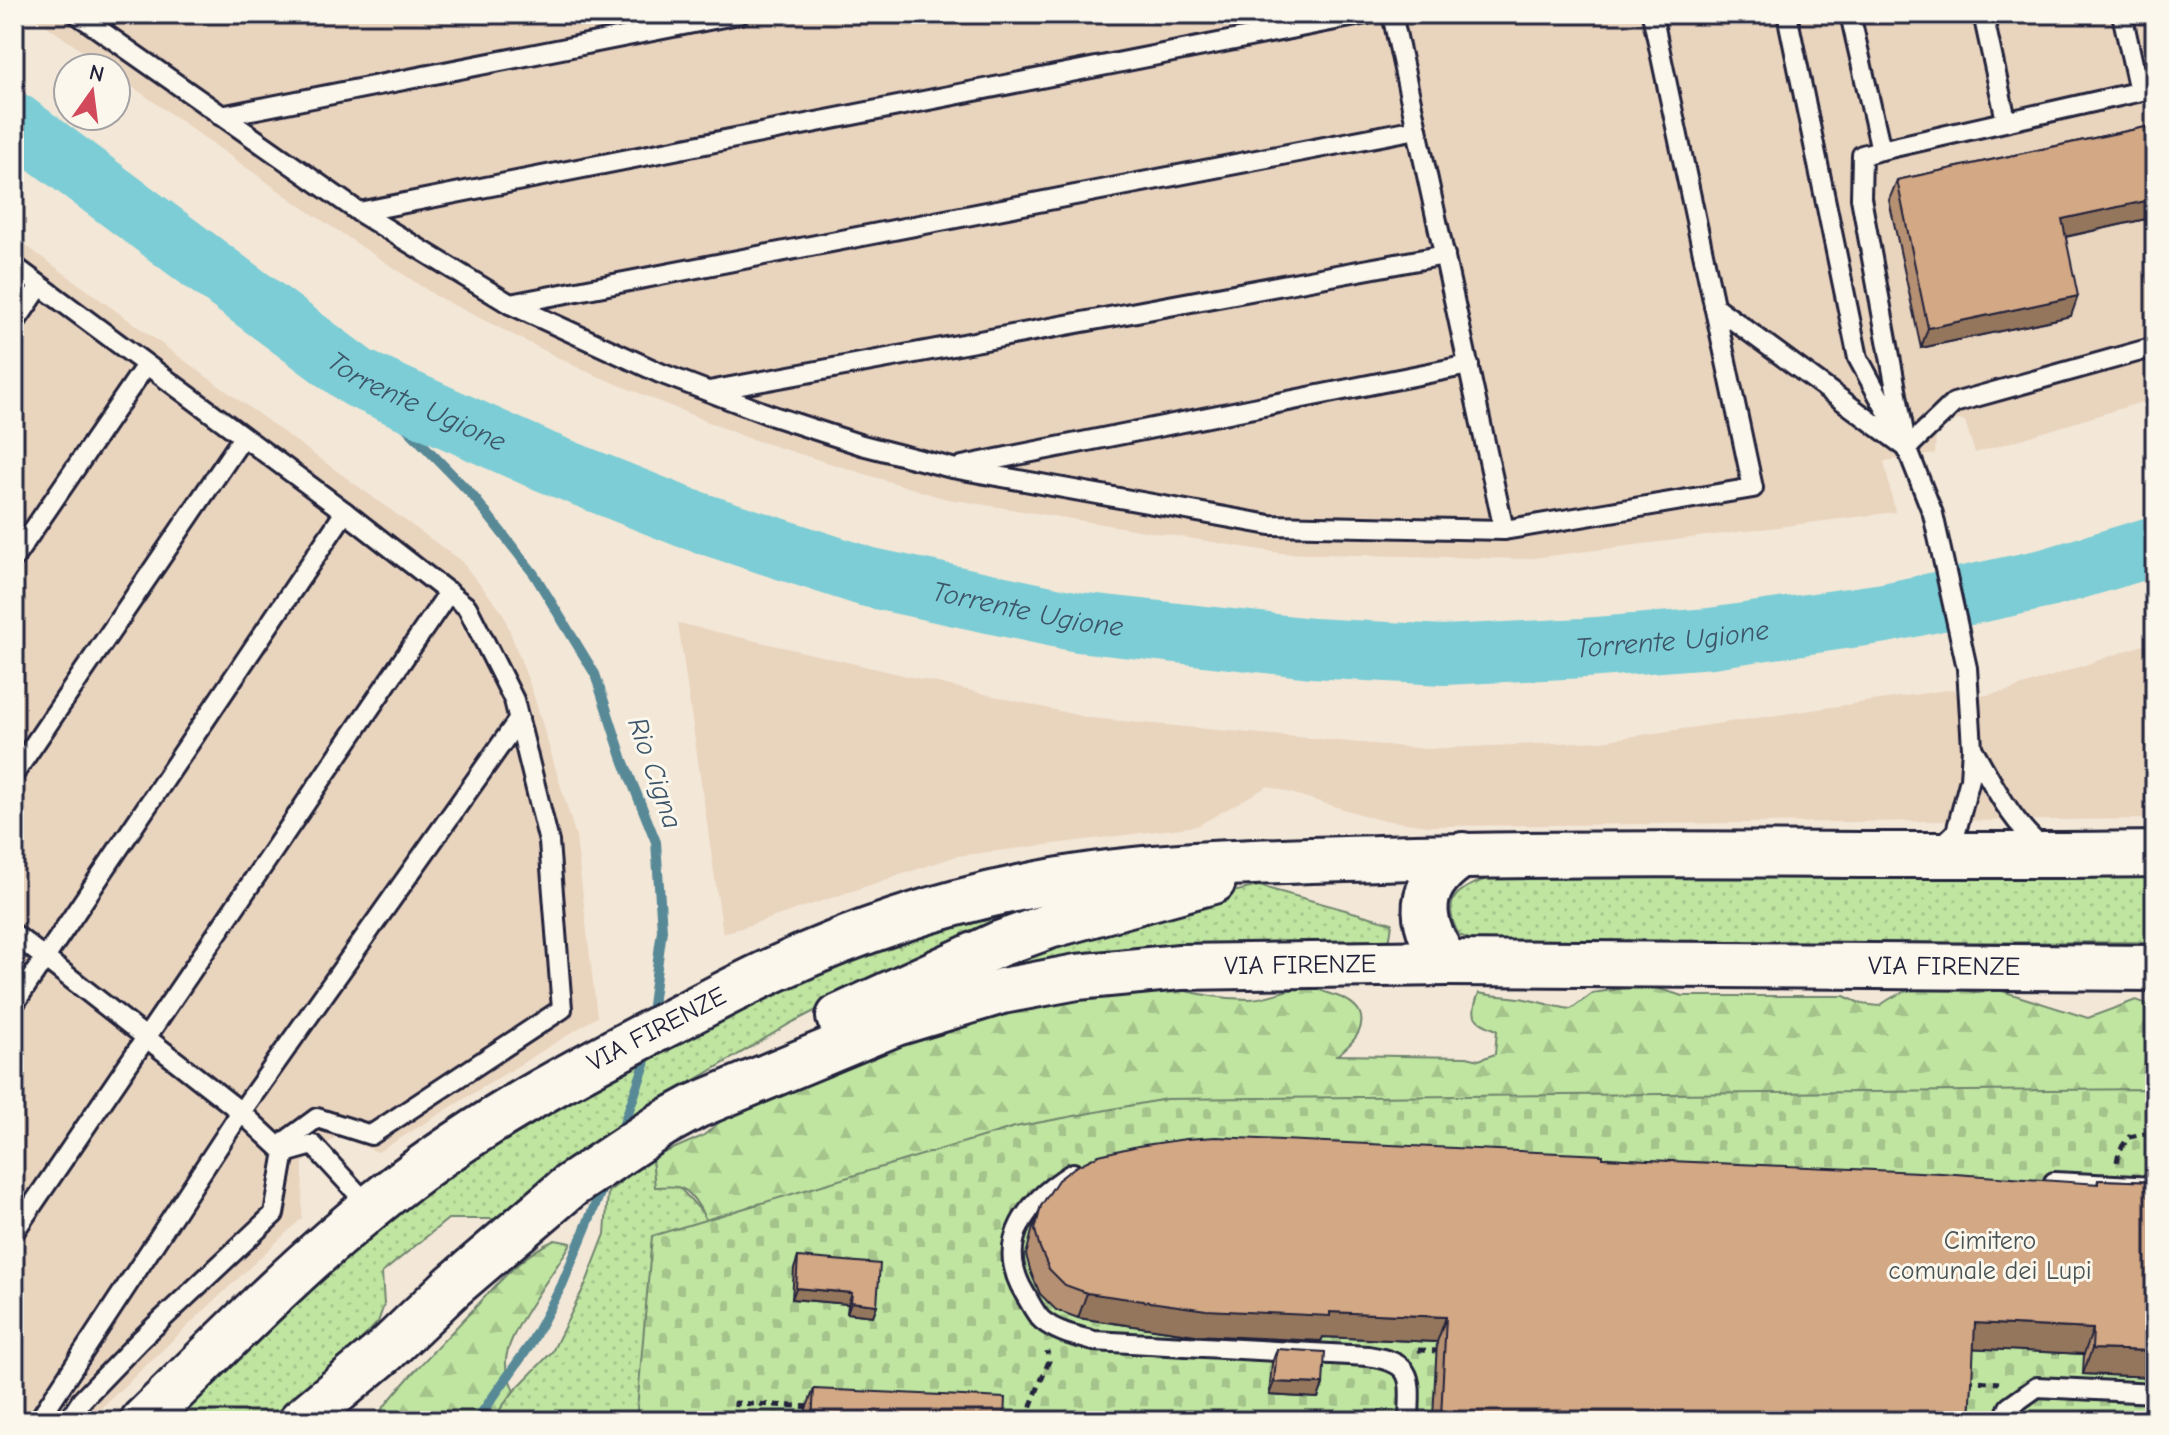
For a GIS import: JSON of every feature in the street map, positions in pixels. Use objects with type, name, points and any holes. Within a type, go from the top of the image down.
[{"type":"main road","name":"VIA FIRENZE","points":[[143,1421],[321,1249],[370,1207],[478,1129],[547,1086],[784,965],[910,917],[1063,879],[1196,863],[1463,855],[1930,857],[2155,854]]},
{"type":"main road","points":[[1447,963],[1430,935],[1427,896],[1434,878],[1463,855]]},
{"type":"main road","name":"VIA FIRENZE","points":[[301,1421],[385,1351],[492,1252],[570,1186],[680,1115],[784,1042],[999,944],[1049,926],[1277,862]]},
{"type":"main road","name":"VIA FIRENZE","points":[[680,1115],[896,1023],[1002,991],[1104,974],[1180,967],[1447,963],[2155,968]]},
{"type":"main road","name":"VIA FIRENZE","points":[[337,1421],[385,1351]]},
{"type":"lane","points":[[80,17],[112,14]]},
{"type":"lane","points":[[221,116],[739,14]]},
{"type":"lane","points":[[359,212],[1366,14]]},
{"type":"lane","points":[[1392,14],[1504,530]]},
{"type":"lane","points":[[80,17],[359,212],[510,304],[591,343],[706,391],[862,445],[952,468],[1270,525],[1504,530],[1753,488],[1652,14]]},
{"type":"lane","points":[[1787,14],[1858,358],[1907,448],[1933,514],[1967,668],[1972,748],[1970,779],[1956,832],[1930,857]]},
{"type":"lane","points":[[1850,14],[1881,150]]},
{"type":"lane","points":[[1983,14],[2006,120]]},
{"type":"lane","points":[[1907,448],[1861,198],[1862,155],[2147,89],[2122,14]]},
{"type":"lane","points":[[510,304],[1417,129]]},
{"type":"lane","points":[[706,391],[1445,255]]},
{"type":"lane","points":[[14,266],[345,512],[467,607],[514,700],[549,842],[562,1009],[371,1135],[317,1118],[287,1140],[274,1214],[140,1340],[82,1400],[68,1421]]},
{"type":"lane","points":[[14,324],[40,286]]},
{"type":"lane","points":[[1714,306],[1907,448]]},
{"type":"lane","points":[[1907,448],[1954,403],[2155,347]]},
{"type":"lane","points":[[14,558],[146,365]]},
{"type":"lane","points":[[952,468],[1469,365]]},
{"type":"lane","points":[[14,774],[243,437]]},
{"type":"lane","points":[[14,1004],[345,512]]},
{"type":"lane","points":[[14,1232],[449,592]]},
{"type":"lane","points":[[38,1421],[241,1112],[519,719]]},
{"type":"lane","points":[[1972,748],[2011,815],[2027,834],[2054,856]]},
{"type":"lane","points":[[14,934],[241,1112],[285,1153]]},
{"type":"lane","points":[[285,1153],[313,1145],[370,1207]]},
{"type":"lane","points":[[1086,1169],[1072,1173],[1040,1196],[1013,1237],[1012,1256],[1018,1283],[1041,1319],[1064,1332],[1094,1341],[1392,1359],[1406,1370],[1410,1386],[1409,1421]]},
{"type":"lane","points":[[2033,1181],[2155,1187]]},
{"type":"lane","points":[[2003,1421],[2009,1407],[2037,1387],[2155,1393]]},
{"type":"path","points":[[2098,1184],[2115,1172],[2119,1151],[2129,1137],[2155,1132]]},
{"type":"path","points":[[995,1416],[1025,1419],[1049,1361],[1041,1319]]},
{"type":"path","points":[[1408,1349],[1454,1352]]},
{"type":"path","points":[[1964,1380],[2037,1387]]},
{"type":"path","points":[[735,1421],[736,1403],[828,1407]]},
{"type":"shaded area","points":[[30,14],[2155,14],[2155,398],[1975,453],[1965,421],[1957,420],[1936,431],[1935,454],[1884,461],[1895,512],[1525,559],[1280,553],[943,498],[745,437],[583,370],[436,296],[305,209],[132,86],[132,52],[83,52]]},
{"type":"shaded area","points":[[14,237],[461,561],[503,613],[533,693],[576,837],[597,1017],[378,1152],[337,1136],[303,1163],[302,1218],[102,1407],[91,1421],[14,1421]]},
{"type":"shaded area","points":[[678,623],[1089,718],[1426,749],[1601,741],[1954,689],[1960,700],[2008,691],[2155,641],[2155,819],[1429,826],[1376,819],[1268,786],[1197,826],[957,856],[723,934]]},
{"type":"green space","points":[[2155,870],[2155,942],[1482,944],[1459,935],[1451,913],[1455,897],[1461,891],[1490,878]]},
{"type":"green space","points":[[1259,886],[1392,923],[1389,945],[1004,976],[982,964],[1162,908]]},
{"type":"green space","points":[[1030,900],[1057,909],[848,994],[791,1023],[655,1104],[499,1219],[448,1219],[382,1273],[384,1305],[378,1322],[285,1421],[163,1421],[314,1279],[510,1122],[841,956]]},
{"type":"green space","points":[[1947,986],[1978,993],[1999,990],[2088,1018],[2136,1000],[2155,1007],[2155,1103],[752,1205],[738,1212],[716,1243],[693,1197],[681,1188],[655,1187],[652,1158],[703,1136],[746,1100],[1043,992],[1170,987],[1209,996],[1249,999],[1313,988],[1347,1000],[1360,1014],[1359,1031],[1337,1055],[1467,1057],[1479,1060],[1495,1054],[1497,1030],[1483,1024],[1474,1013],[1479,993],[1571,1009],[1593,993],[1632,987],[1656,988],[1683,996],[1844,996],[1862,1004],[1879,1006],[1911,990]]},
{"type":"green space","name":"Cimitero comunale dei Lupi","points":[[2155,1089],[2155,1421],[636,1421],[652,1236],[1015,1127],[1166,1099]]},
{"type":"green space","points":[[652,1158],[702,1212],[716,1243],[638,1421],[491,1421],[514,1391],[552,1352],[586,1283],[605,1234],[608,1192]]},
{"type":"green space","points":[[555,1240],[571,1243],[515,1333],[506,1364],[514,1391],[491,1421],[373,1421],[418,1367],[508,1273]]},
{"type":"building","points":[[2155,125],[2155,199],[2062,219],[2078,296],[1928,328],[1897,180]]},
{"type":"building","points":[[1216,1137],[1941,1173],[2098,1184],[2098,1180],[2155,1182],[2155,1351],[2092,1349],[2093,1329],[1975,1323],[1970,1421],[1411,1421],[1412,1416],[1441,1417],[1446,1317],[1206,1310],[1087,1293],[1065,1285],[1049,1269],[1035,1230],[1041,1206],[1058,1180],[1099,1155],[1138,1146]]},
{"type":"building","points":[[798,1257],[880,1264],[877,1305],[851,1302],[852,1293],[796,1288]]},
{"type":"building","points":[[1277,1349],[1325,1352],[1323,1384],[1274,1382]]},
{"type":"building","points":[[814,1389],[1005,1398],[1004,1421],[812,1421]]},
{"type":"waterway","name":"Torrente Ugione","points":[[14,122],[358,378],[541,460],[686,518],[867,577],[1078,622],[1312,648],[1444,655],[1584,648],[1711,638],[1885,613],[2048,578],[2155,546]]},
{"type":"waterway","name":"Rio Cigna","points":[[358,378],[473,496],[534,574],[595,674],[623,760],[656,842],[662,930],[650,1020]]},
{"type":"waterway","name":"Rio Cigna","points":[[620,1135],[644,1067],[646,1048]]},
{"type":"waterway","name":"Rio Cigna","points":[[476,1421],[530,1345],[562,1285],[605,1181]]}]
